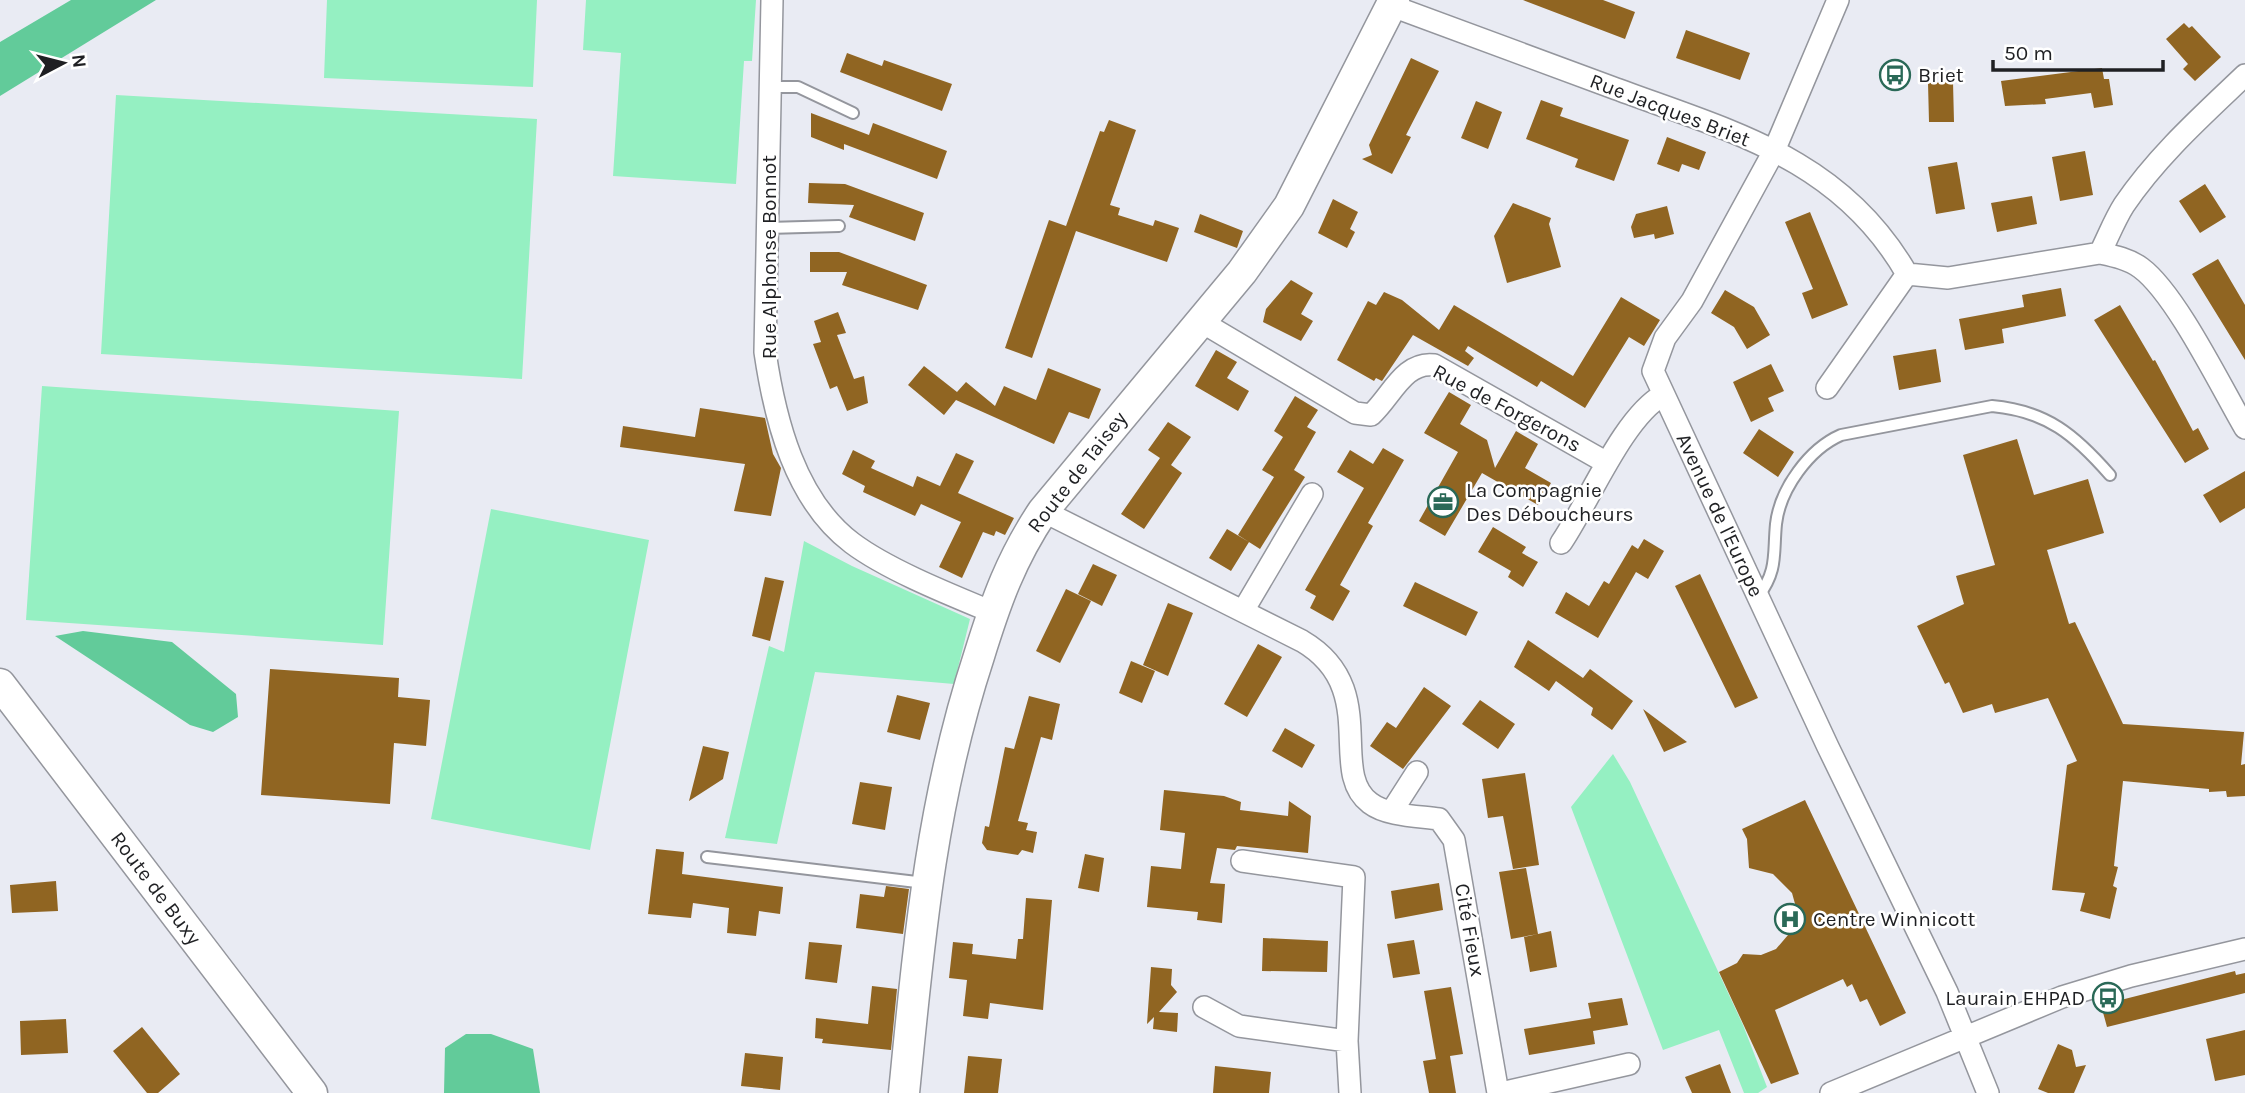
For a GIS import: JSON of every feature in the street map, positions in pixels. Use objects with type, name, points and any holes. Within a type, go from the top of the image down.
[{"type":"street","name":"Rue Alphonse Bonnot","points":[[773,0],[765,352],[772,396],[802,481],[822,513],[852,543],[883,561],[992,612]]},
{"type":"street","name":"Avenue de l'Europe","points":[[1838,0],[1774,151],[1708,272],[1655,359],[1653,371],[1947,992],[1988,1093]]},
{"type":"street","name":"Rue Jacques Briet","points":[[1393,3],[1726,130],[1805,167],[1871,221],[1888,241],[1907,274]]},
{"type":"street","name":"Route de Taisey","points":[[904,1093],[925,883],[962,708],[992,612],[1017,550],[1043,511],[1242,272],[1289,206],[1393,3]]},
{"type":"street","points":[[2100,253],[2124,205],[2180,137],[2245,75]]},
{"type":"street","points":[[1827,388],[1907,274],[1948,278],[2100,253],[2120,257],[2140,267],[2155,282],[2170,301],[2245,428]]},
{"type":"street","name":"Rue de Forgerons","points":[[1200,321],[1355,413],[1371,415],[1409,370],[1422,364],[1434,365],[1607,463]]},
{"type":"street","points":[[1561,543],[1607,463],[1650,402],[1663,395]]},
{"type":"street","points":[[1243,611],[1312,494]]},
{"type":"street","name":"Cité Fieux","points":[[1043,511],[1243,611],[1320,652],[1333,665],[1342,680],[1346,696],[1352,772],[1360,793],[1370,803],[1392,811],[1439,819],[1454,840],[1500,1093],[1629,1064]]},
{"type":"street","name":"Route de Buxy","points":[[0,684],[312,1093]]},
{"type":"street","points":[[1392,811],[1417,772]]},
{"type":"street","points":[[1242,861],[1354,877],[1347,1041],[1350,1093]]},
{"type":"street","points":[[1831,1093],[1964,1036],[2073,994],[2170,966],[2245,949]]},
{"type":"street","points":[[1204,1007],[1239,1026],[1347,1041]]},
{"type":"lane","points":[[771,87],[798,87],[853,113]]},
{"type":"lane","points":[[768,228],[839,226]]},
{"type":"lane","points":[[1758,597],[1771,580],[1775,559],[1776,523],[1782,503],[1813,453],[1825,442],[1841,435],[1992,406],[2017,408],[2062,428],[2084,446],[2110,475]]},
{"type":"lane","points":[[707,857],[925,883]]},
{"type":"green space","points":[[71,0],[156,0],[0,96],[0,42]]},
{"type":"green space","points":[[327,0],[537,0],[533,87],[324,78]]},
{"type":"green space","points":[[586,0],[756,0],[752,61],[744,61],[736,184],[613,176],[621,53],[583,50]]},
{"type":"green space","points":[[116,95],[537,119],[522,379],[101,354]]},
{"type":"green space","points":[[42,386],[399,411],[383,645],[26,620]]},
{"type":"green space","points":[[491,509],[649,540],[590,850],[431,819]]},
{"type":"green space","points":[[804,541],[852,566],[970,619],[954,684],[815,672],[777,844],[725,838],[769,646],[784,652]]},
{"type":"green space","points":[[83,631],[172,642],[236,694],[238,717],[213,732],[190,725],[55,636]]},
{"type":"green space","points":[[1613,754],[1630,782],[1743,1025],[1767,1087],[1758,1093],[1744,1093],[1719,1030],[1663,1050],[1571,807]]},
{"type":"green space","points":[[466,1034],[491,1034],[533,1049],[540,1093],[444,1093],[445,1048]]},
{"type":"building","points":[[1523,0],[1603,0],[1635,12],[1625,39]]},
{"type":"building","points":[[2184,23],[2189,28],[2192,26],[2221,57],[2195,81],[2183,69],[2188,64],[2166,39]]},
{"type":"building","points":[[1686,30],[1750,53],[1740,80],[1676,58]]},
{"type":"building","points":[[847,53],[882,66],[884,60],[952,84],[942,111],[840,72]]},
{"type":"building","points":[[1411,58],[1439,71],[1406,135],[1411,137],[1392,174],[1362,159],[1372,155],[1369,145]]},
{"type":"building","points":[[2102,68],[2104,79],[2109,79],[2113,105],[2094,108],[2091,93],[2045,99],[2046,104],[2005,106],[2001,81]]},
{"type":"building","points":[[1953,82],[1954,122],[1929,122],[1928,83]]},
{"type":"building","points":[[1541,100],[1563,108],[1560,116],[1629,140],[1614,181],[1575,167],[1578,159],[1526,139]]},
{"type":"building","points":[[1476,101],[1502,112],[1488,149],[1461,138]]},
{"type":"building","points":[[811,113],[869,135],[873,123],[947,151],[937,179],[844,144],[844,150],[811,137]]},
{"type":"building","points":[[1109,120],[1136,130],[1110,205],[1120,208],[1118,215],[1153,226],[1155,220],[1179,228],[1167,262],[1076,231],[1032,358],[1005,348],[1049,220],[1066,226],[1100,131],[1104,132]]},
{"type":"building","points":[[1667,137],[1706,152],[1699,170],[1682,164],[1679,172],[1657,164]]},
{"type":"building","points":[[2085,151],[2093,195],[2060,201],[2052,157]]},
{"type":"building","points":[[1957,162],[1965,209],[1936,214],[1928,167]]},
{"type":"building","points":[[809,183],[845,184],[924,213],[915,241],[849,217],[854,205],[808,203]]},
{"type":"building","points":[[2205,184],[2226,217],[2200,233],[2179,201]]},
{"type":"building","points":[[2032,196],[2037,224],[1997,232],[1991,203]]},
{"type":"building","points":[[1333,199],[1358,212],[1350,229],[1355,232],[1347,248],[1318,233]]},
{"type":"building","points":[[1513,203],[1551,218],[1549,224],[1561,267],[1507,283],[1494,236]]},
{"type":"building","points":[[1667,206],[1674,234],[1655,239],[1654,234],[1634,238],[1631,227],[1636,214]]},
{"type":"building","points":[[1810,212],[1848,305],[1812,319],[1802,293],[1813,289],[1785,222]]},
{"type":"building","points":[[1200,214],[1243,231],[1237,248],[1194,232]]},
{"type":"building","points":[[810,252],[839,252],[927,285],[918,310],[842,285],[847,272],[810,272]]},
{"type":"building","points":[[2218,259],[2245,305],[2245,360],[2192,274]]},
{"type":"building","points":[[1291,280],[1313,293],[1301,314],[1313,321],[1301,341],[1263,322],[1266,309]]},
{"type":"building","points":[[2061,288],[2066,316],[2002,329],[2004,343],[1965,350],[1959,319],[2024,307],[2022,295]]},
{"type":"building","points":[[1725,290],[1754,307],[1770,335],[1747,349],[1734,327],[1711,313]]},
{"type":"building","points":[[1384,292],[1402,300],[1439,330],[1454,305],[1573,376],[1621,297],[1660,320],[1644,346],[1629,337],[1585,408],[1541,381],[1537,387],[1468,346],[1465,351],[1474,358],[1468,366],[1413,335],[1382,381],[1376,378],[1374,381],[1337,360],[1368,301],[1376,305]]},
{"type":"building","points":[[2120,305],[2153,361],[2155,360],[2193,431],[2198,428],[2209,449],[2185,463],[2094,320]]},
{"type":"building","points":[[838,312],[846,333],[837,335],[854,379],[864,376],[868,403],[847,411],[837,386],[830,389],[813,344],[821,342],[814,321]]},
{"type":"building","points":[[1936,349],[1941,382],[1899,390],[1893,356]]},
{"type":"building","points":[[1216,350],[1237,362],[1227,378],[1249,391],[1238,411],[1195,386]]},
{"type":"building","points":[[1771,364],[1784,391],[1768,398],[1774,411],[1751,422],[1733,382]]},
{"type":"building","points":[[924,366],[957,392],[966,382],[995,406],[1004,386],[1036,400],[1048,368],[1101,389],[1089,419],[1069,412],[1054,444],[956,400],[944,415],[908,385]]},
{"type":"building","points":[[1449,392],[1471,405],[1460,424],[1487,440],[1495,468],[1516,431],[1538,444],[1525,468],[1551,483],[1538,505],[1482,473],[1445,536],[1419,521],[1458,452],[1424,433]]},
{"type":"building","points":[[1295,396],[1318,410],[1307,427],[1316,432],[1294,470],[1305,477],[1260,549],[1238,535],[1274,477],[1262,470],[1283,437],[1274,431]]},
{"type":"building","points":[[700,408],[765,418],[773,454],[781,468],[771,516],[734,511],[745,464],[620,447],[623,426],[695,437]]},
{"type":"building","points":[[1168,422],[1191,437],[1171,465],[1182,473],[1144,529],[1121,514],[1160,458],[1148,450]]},
{"type":"building","points":[[1759,429],[1794,452],[1778,477],[1743,453]]},
{"type":"building","points":[[2017,439],[2034,495],[2088,479],[2104,533],[2047,550],[2069,624],[2075,622],[2123,724],[2244,732],[2241,765],[2245,764],[2245,796],[2227,797],[2226,791],[2209,792],[2209,789],[2123,781],[2114,866],[2118,867],[2113,886],[2117,888],[2110,919],[2080,911],[2085,893],[2052,890],[2067,765],[2077,761],[2048,698],[1995,713],[1992,704],[1963,713],[1949,682],[1945,684],[1917,626],[1964,604],[1956,576],[1995,565],[1963,455]]},
{"type":"building","points":[[1383,448],[1404,460],[1368,523],[1373,526],[1340,585],[1350,591],[1333,621],[1310,608],[1316,596],[1305,590],[1364,488],[1337,472],[1350,450],[1373,464]]},
{"type":"building","points":[[853,450],[875,461],[871,468],[913,487],[917,476],[940,486],[956,453],[974,461],[958,493],[1014,518],[1005,535],[996,531],[994,536],[983,532],[962,578],[939,567],[961,522],[921,504],[915,516],[863,492],[865,486],[842,474]]},
{"type":"building","points":[[2245,471],[2245,508],[2220,523],[2203,495]]},
{"type":"building","points":[[1493,527],[1526,547],[1522,553],[1538,562],[1523,587],[1508,577],[1511,571],[1478,552]]},
{"type":"building","points":[[1227,529],[1249,542],[1231,571],[1209,558]]},
{"type":"building","points":[[1644,539],[1664,551],[1648,579],[1636,572],[1598,638],[1555,613],[1566,592],[1589,606],[1604,581],[1609,584],[1632,545],[1638,549]]},
{"type":"building","points":[[1093,564],[1117,575],[1102,606],[1078,594]]},
{"type":"building","points":[[1700,574],[1758,698],[1735,708],[1675,586]]},
{"type":"building","points":[[765,577],[784,581],[770,641],[752,636]]},
{"type":"building","points":[[1415,582],[1478,612],[1466,636],[1403,606]]},
{"type":"building","points":[[1066,589],[1091,601],[1060,663],[1036,651]]},
{"type":"building","points":[[1168,603],[1193,613],[1168,676],[1143,665]]},
{"type":"building","points":[[1528,640],[1583,678],[1590,669],[1633,701],[1612,730],[1591,715],[1593,708],[1556,681],[1549,691],[1514,667]]},
{"type":"building","points":[[1258,644],[1282,657],[1247,717],[1224,704]]},
{"type":"building","points":[[1131,661],[1155,671],[1142,703],[1119,693]]},
{"type":"building","points":[[270,669],[399,678],[398,697],[430,700],[426,746],[394,743],[390,804],[261,795]]},
{"type":"building","points":[[1424,687],[1451,706],[1403,769],[1370,746],[1387,722],[1396,728]]},
{"type":"building","points":[[897,695],[930,703],[920,740],[887,732]]},
{"type":"building","points":[[1029,696],[1060,704],[1052,740],[1041,737],[1018,821],[1028,823],[1026,830],[1037,832],[1033,853],[1022,850],[1018,855],[987,850],[982,843],[985,826],[989,827],[1005,747],[1014,749]]},
{"type":"building","points":[[1480,700],[1515,724],[1498,749],[1462,724]]},
{"type":"building","points":[[1643,709],[1687,742],[1664,752]]},
{"type":"building","points":[[1285,728],[1315,745],[1302,768],[1272,751]]},
{"type":"building","points":[[703,746],[729,752],[723,779],[689,801]]},
{"type":"building","points":[[1525,773],[1539,865],[1513,869],[1503,816],[1488,818],[1482,779]]},
{"type":"building","points":[[860,782],[892,787],[885,830],[852,824]]},
{"type":"building","points":[[1164,790],[1224,796],[1241,802],[1240,810],[1288,816],[1289,801],[1311,816],[1308,853],[1237,846],[1235,850],[1217,848],[1210,883],[1225,884],[1222,923],[1197,920],[1198,912],[1147,907],[1151,866],[1181,869],[1185,833],[1160,830]]},
{"type":"building","points":[[1805,800],[1906,1013],[1880,1026],[1867,999],[1860,1002],[1852,984],[1847,987],[1843,979],[1775,1010],[1799,1074],[1771,1084],[1719,972],[1737,963],[1743,954],[1761,955],[1776,949],[1794,928],[1797,911],[1792,893],[1773,874],[1749,868],[1747,839],[1742,829]]},
{"type":"building","points":[[656,849],[684,852],[682,874],[783,887],[780,914],[759,911],[756,936],[727,933],[729,908],[693,903],[691,918],[648,914]]},
{"type":"building","points":[[1085,854],[1104,858],[1099,892],[1078,888]]},
{"type":"building","points":[[1526,868],[1538,934],[1511,939],[1499,872]]},
{"type":"building","points":[[56,881],[58,911],[12,913],[10,885]]},
{"type":"building","points":[[1439,883],[1443,910],[1395,919],[1391,891]]},
{"type":"building","points":[[886,886],[909,889],[903,934],[856,928],[860,894],[884,897]]},
{"type":"building","points":[[1026,898],[1052,900],[1043,1010],[990,1003],[988,1019],[963,1016],[967,980],[949,978],[953,942],[973,944],[972,954],[1016,959],[1018,939],[1023,939]]},
{"type":"building","points":[[1551,931],[1557,967],[1530,972],[1524,937]]},
{"type":"building","points":[[1263,938],[1328,941],[1327,972],[1262,971]]},
{"type":"building","points":[[1414,940],[1420,974],[1393,978],[1387,944]]},
{"type":"building","points":[[809,942],[842,945],[837,983],[805,979]]},
{"type":"building","points":[[1151,967],[1172,969],[1171,985],[1177,992],[1159,1012],[1178,1013],[1177,1032],[1153,1029],[1154,1017],[1147,1024]]},
{"type":"building","points":[[2235,971],[2236,975],[2245,973],[2245,993],[2107,1027],[2101,1005]]},
{"type":"building","points":[[872,986],[897,989],[891,1050],[822,1043],[823,1039],[815,1038],[816,1018],[868,1024]]},
{"type":"building","points":[[1451,987],[1463,1054],[1450,1056],[1456,1093],[1429,1093],[1423,1061],[1436,1059],[1424,991]]},
{"type":"building","points":[[1622,998],[1628,1025],[1593,1031],[1595,1044],[1529,1055],[1524,1029],[1591,1018],[1588,1003]]},
{"type":"building","points":[[66,1019],[68,1053],[21,1055],[20,1021]]},
{"type":"building","points":[[142,1027],[180,1074],[158,1093],[147,1093],[113,1051]]},
{"type":"building","points":[[2245,1030],[2245,1075],[2215,1081],[2206,1039]]},
{"type":"building","points":[[2058,1044],[2072,1050],[2076,1067],[2086,1065],[2074,1093],[2048,1093],[2038,1089]]},
{"type":"building","points":[[745,1053],[783,1057],[780,1090],[741,1086]]},
{"type":"building","points":[[968,1056],[1002,1059],[998,1093],[964,1093]]},
{"type":"building","points":[[1720,1064],[1731,1093],[1692,1093],[1685,1077]]},
{"type":"building","points":[[1215,1066],[1271,1072],[1269,1093],[1213,1093]]},
{"type":"place","name":"Briet","points":[[1895,75]]},
{"type":"place","name":"La Compagnie Des Déboucheurs","points":[[1443,502]]},
{"type":"place","name":"Centre Winnicott","points":[[1790,919]]},
{"type":"place","name":"Laurain EHPAD","points":[[2108,998]]}]
